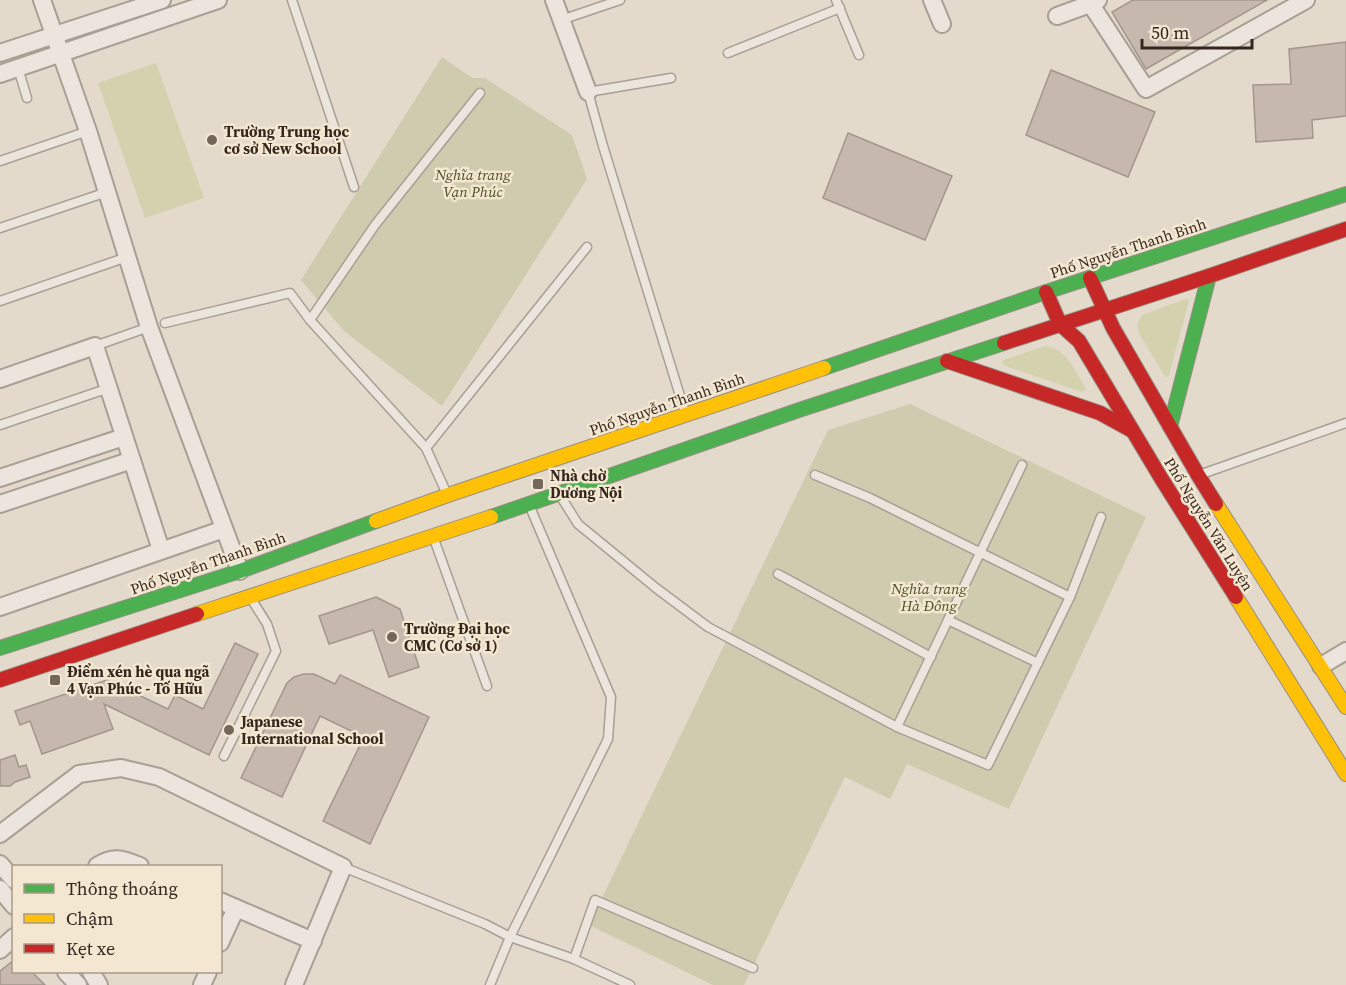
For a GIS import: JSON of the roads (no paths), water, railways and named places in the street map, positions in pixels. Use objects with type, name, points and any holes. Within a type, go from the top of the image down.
[{"type":"main road","name":"Phố Nguyễn Thanh Bình","points":[[0,648],[240,571],[448,495],[1046,292],[1346,194]]},
{"type":"main road","points":[[0,680],[1346,229]]},
{"type":"main road","points":[[1170,427],[1209,276]]},
{"type":"main road","name":"Phố Nguyễn Văn Luyện","points":[[1090,278],[1104,311],[1198,475],[1346,707]]},
{"type":"main road","name":"Phố Nguyễn Văn Luyện","points":[[1046,292],[1060,324],[1079,341],[1346,774]]},
{"type":"main road","points":[[947,361],[1100,413],[1133,431]]},
{"type":"street","points":[[42,0],[88,131],[127,257],[157,325],[240,571]]},
{"type":"street","points":[[0,74],[218,0]]},
{"type":"street","points":[[554,0],[588,92]]},
{"type":"street","points":[[932,0],[942,24]]},
{"type":"street","points":[[1057,16],[1092,2],[1146,89],[1306,0]]},
{"type":"street","points":[[0,53],[153,1]]},
{"type":"street","points":[[0,380],[95,346],[161,550]]},
{"type":"street","points":[[0,478],[124,437]]},
{"type":"street","points":[[0,504],[132,460]]},
{"type":"street","points":[[0,607],[224,529]]},
{"type":"street","points":[[1321,666],[1346,651]]},
{"type":"street","points":[[0,834],[78,774],[121,768],[159,777],[343,867],[294,985]]},
{"type":"street","points":[[100,865],[117,858],[135,865]]},
{"type":"street","points":[[0,864],[12,878]]},
{"type":"street","points":[[0,889],[12,904]]},
{"type":"street","points":[[222,933],[228,904],[313,941]]},
{"type":"street","points":[[0,950],[12,939]]},
{"type":"street","points":[[67,973],[78,985]]},
{"type":"lane","points":[[292,0],[354,187]]},
{"type":"lane","points":[[561,20],[620,0]]},
{"type":"lane","points":[[729,53],[838,4],[859,55]]},
{"type":"lane","points":[[18,68],[27,98]]},
{"type":"lane","points":[[671,78],[588,92],[686,415]]},
{"type":"lane","points":[[310,320],[375,225],[480,93]]},
{"type":"lane","points":[[0,161],[88,131]]},
{"type":"lane","points":[[0,228],[107,192]]},
{"type":"lane","points":[[426,448],[587,247]]},
{"type":"lane","points":[[0,301],[127,257]]},
{"type":"lane","points":[[95,346],[157,325],[290,293],[310,320],[426,448],[448,495]]},
{"type":"lane","points":[[0,425],[108,388]]},
{"type":"lane","points":[[1198,475],[1346,423]]},
{"type":"lane","points":[[897,727],[1022,465]]},
{"type":"lane","points":[[816,475],[870,498],[1070,597]]},
{"type":"lane","points":[[559,494],[578,524],[708,627],[897,727],[988,765],[1070,597],[1101,517]]},
{"type":"lane","points":[[490,985],[510,937],[608,739],[611,698],[529,504]]},
{"type":"lane","points":[[433,536],[487,686]]},
{"type":"lane","points":[[778,574],[931,657]]},
{"type":"lane","points":[[224,756],[276,651],[267,624],[250,596]]},
{"type":"lane","points":[[948,620],[1038,663]]},
{"type":"lane","points":[[343,867],[485,924],[510,937],[574,959],[630,985]]},
{"type":"lane","points":[[574,959],[595,900],[753,968]]},
{"type":"place","name":"Trường Trung học cơ sở New School","points":[[212,140]]},
{"type":"place","name":"Nhà chờ Dương Nội","points":[[538,484]]},
{"type":"place","name":"Trường Đại học CMC (Cơ sở 1)","points":[[392,637]]},
{"type":"place","name":"Điểm xén hè qua ngã 4 Vạn Phúc - Tố Hữu","points":[[55,680]]},
{"type":"place","name":"Japanese International School","points":[[229,730]]},
{"type":"park label","name":"Nghĩa trang Vạn Phúc","points":[[473,182]]},
{"type":"park label","name":"Nghĩa trang Hà Đông","points":[[929,596]]}]
